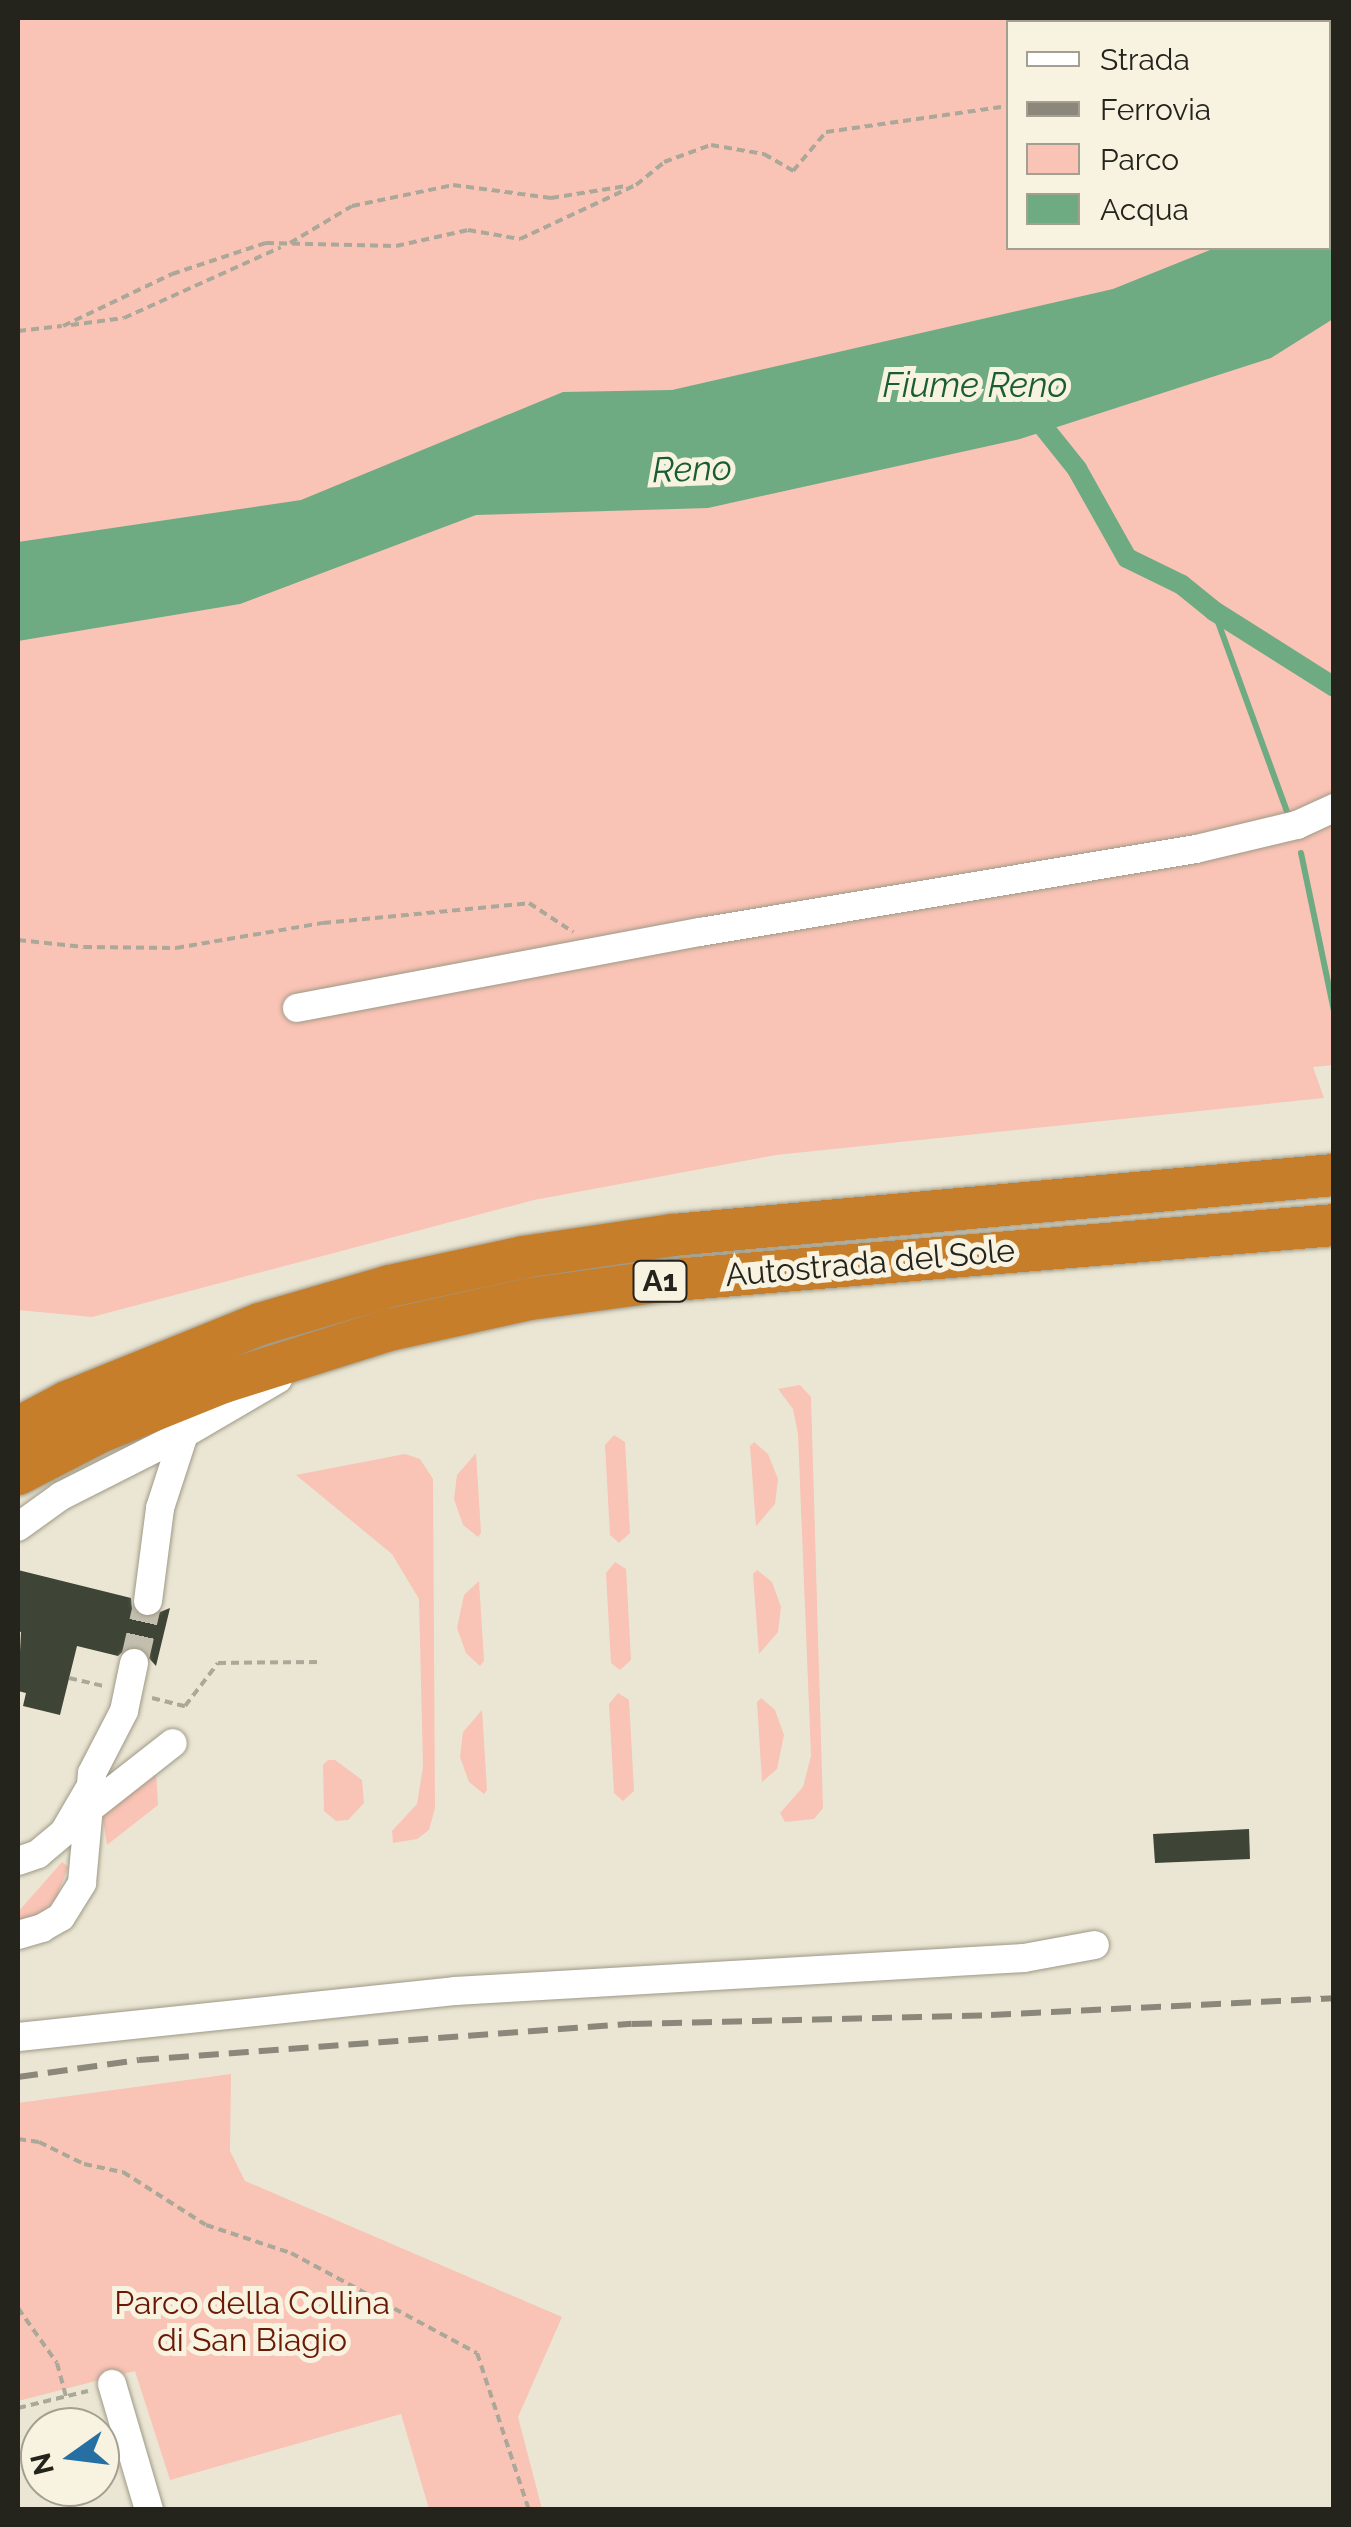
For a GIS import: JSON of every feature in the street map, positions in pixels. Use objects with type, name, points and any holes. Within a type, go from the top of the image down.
[{"type":"highway","name":"Autostrada del Sole","points":[[18,1426],[66,1402],[260,1324],[390,1286],[524,1257],[692,1233],[1334,1175]]},
{"type":"highway","name":"Autostrada del Sole","points":[[18,1474],[120,1424],[224,1382],[340,1343],[530,1299],[662,1280],[1334,1224]]},
{"type":"street","points":[[297,1008],[602,950],[1250,839],[1316,819],[1334,808]]},
{"type":"street","points":[[18,1527],[60,1496],[184,1434],[340,1343]]},
{"type":"street","points":[[148,1601],[160,1508],[184,1434]]},
{"type":"street","points":[[18,1934],[60,1916],[82,1883],[91,1795],[128,1692],[134,1664]]},
{"type":"street","points":[[18,1861],[38,1854],[64,1832],[91,1795],[173,1743]]},
{"type":"street","points":[[18,2037],[456,1991],[1024,1958],[1096,1944]]},
{"type":"street","points":[[113,2403],[149,2510]]},
{"type":"path","points":[[63,326],[172,274],[266,244],[396,246],[468,230],[520,238],[636,185],[664,162],[711,145],[764,154],[793,171],[826,132],[1006,106]]},
{"type":"path","points":[[18,331],[124,318],[286,245],[352,206],[453,186],[551,198],[636,185]]},
{"type":"path","points":[[18,940],[84,947],[176,948],[323,923],[529,903],[602,950]]},
{"type":"path","points":[[69,1678],[185,1706],[218,1663],[322,1662]]},
{"type":"path","points":[[18,2139],[39,2142],[84,2164],[123,2172],[206,2224],[290,2254],[477,2353],[529,2510]]},
{"type":"path","points":[[18,2308],[56,2363],[66,2398]]},
{"type":"path","points":[[18,2408],[66,2398],[113,2403]]},
{"type":"green space","points":[[18,18],[1333,18],[1334,1065],[1313,1067],[1324,1098],[776,1155],[534,1200],[92,1317],[18,1310]]},
{"type":"green space","points":[[800,1385],[811,1397],[823,1808],[814,1819],[785,1822],[780,1813],[803,1787],[811,1756],[798,1434],[793,1409],[778,1389]]},
{"type":"green space","points":[[614,1435],[625,1442],[630,1533],[619,1543],[610,1535],[605,1445]]},
{"type":"green space","points":[[754,1442],[768,1454],[778,1479],[775,1504],[756,1526],[750,1446]]},
{"type":"green space","points":[[476,1453],[481,1533],[478,1537],[463,1525],[454,1499],[457,1475]]},
{"type":"green space","points":[[405,1454],[420,1459],[433,1479],[435,1808],[429,1830],[417,1839],[393,1843],[392,1831],[417,1804],[423,1767],[419,1599],[392,1554],[296,1475]]},
{"type":"green space","points":[[615,1562],[626,1569],[631,1660],[620,1670],[611,1663],[606,1573]]},
{"type":"green space","points":[[757,1570],[772,1582],[781,1607],[778,1632],[759,1654],[753,1574]]},
{"type":"green space","points":[[479,1581],[484,1661],[480,1666],[466,1653],[457,1628],[464,1595]]},
{"type":"green space","points":[[618,1693],[629,1700],[634,1791],[623,1801],[614,1793],[609,1704]]},
{"type":"green space","points":[[761,1698],[775,1710],[784,1735],[777,1769],[762,1782],[757,1702]]},
{"type":"green space","points":[[482,1710],[487,1790],[484,1794],[469,1782],[460,1757],[463,1732]]},
{"type":"green space","points":[[335,1760],[362,1780],[364,1803],[348,1820],[336,1821],[324,1811],[323,1765]]},
{"type":"green space","points":[[156,1771],[158,1805],[107,1845],[102,1813]]},
{"type":"green space","points":[[62,1862],[68,1867],[56,1899],[41,1914],[18,1924],[18,1912]]},
{"type":"green space","name":"Parco della Collina di San Biagio","points":[[231,2074],[230,2151],[245,2181],[562,2317],[518,2417],[542,2509],[429,2509],[401,2414],[170,2480],[135,2371],[18,2401],[18,2103]]},
{"type":"water","name":"Fiume Reno","points":[[1331,205],[1333,319],[1271,358],[1020,439],[708,508],[476,515],[240,604],[18,641],[18,542],[301,500],[563,392],[672,390],[1113,289],[1210,250],[1331,250]]},
{"type":"building","points":[[18,1570],[131,1598],[132,1609],[145,1618],[170,1608],[156,1666],[138,1646],[128,1647],[118,1656],[77,1646],[60,1715],[23,1706],[26,1693],[18,1691]]},
{"type":"building","points":[[1249,1829],[1250,1859],[1155,1863],[1153,1834]]},
{"type":"waterway","points":[[1029,409],[1077,469],[1127,558],[1182,585],[1214,611],[1334,687]]},
{"type":"waterway","points":[[1214,611],[1288,814]]},
{"type":"waterway","points":[[1301,853],[1334,1011]]},
{"type":"tunnel","points":[[134,1663],[148,1601]]},
{"type":"railway","points":[[18,2077],[139,2060],[632,2024],[991,2015],[1334,1998]]},
{"type":"water label","name":"Reno","points":[[692,469]]}]
